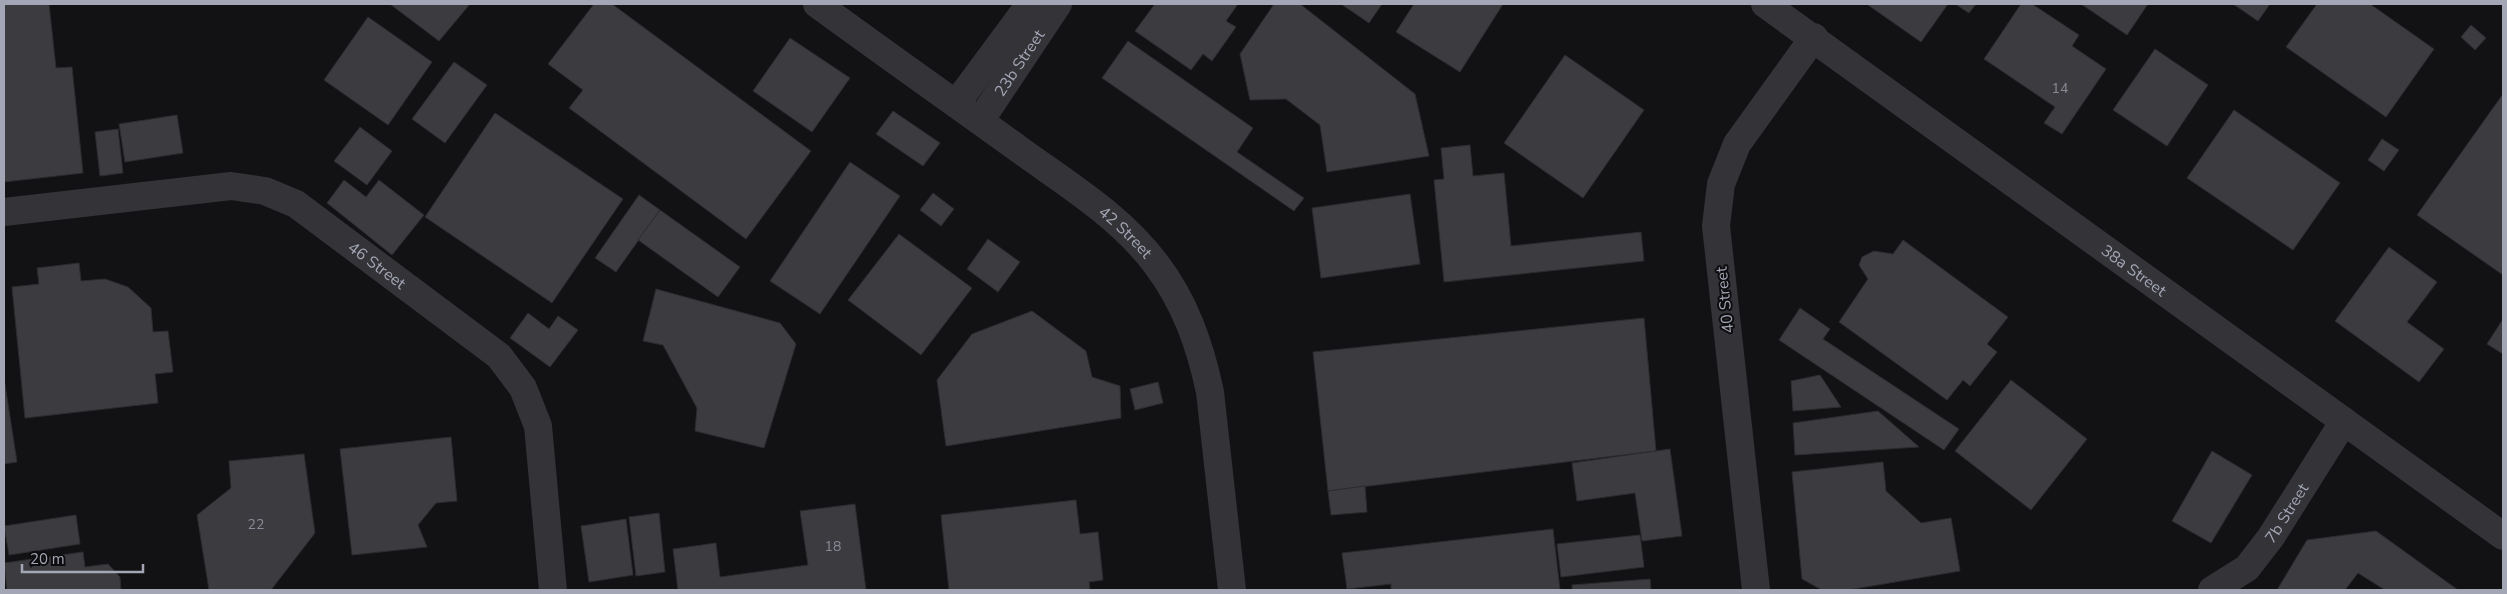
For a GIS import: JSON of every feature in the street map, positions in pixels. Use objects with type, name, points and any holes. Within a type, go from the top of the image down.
[{"type":"street","name":"42 Street","points":[[817,4],[1116,221],[1137,241],[1172,287],[1197,340],[1210,392],[1232,590]]},
{"type":"street","name":"23b Street","points":[[956,104],[1030,4]]},
{"type":"street","name":"23b Street","points":[[980,121],[1058,4]]},
{"type":"street","name":"38a Street","points":[[1765,4],[1814,37],[2503,536]]},
{"type":"street","name":"40 Street","points":[[1756,590],[1716,226],[1722,184],[1737,144],[1814,37]]},
{"type":"street","name":"46 Street","points":[[4,212],[232,186],[265,192],[296,204],[499,356],[523,388],[538,426],[553,590]]},
{"type":"street","name":"7b Street","points":[[2212,590],[2247,568],[2271,537],[2344,421]]},
{"type":"building","points":[[4,4],[49,4],[56,68],[72,67],[83,173],[4,182]]},
{"type":"building","points":[[390,4],[470,4],[439,41]]},
{"type":"building","points":[[594,4],[612,4],[811,151],[746,239],[569,108],[583,90],[548,64]]},
{"type":"building","points":[[1155,4],[1238,4],[1226,21],[1236,27],[1212,61],[1203,54],[1191,70],[1135,31]]},
{"type":"building","points":[[1274,4],[1300,4],[1415,94],[1429,156],[1327,172],[1320,125],[1286,99],[1250,100],[1240,54]]},
{"type":"building","points":[[1341,4],[1382,4],[1369,23]]},
{"type":"building","points":[[1414,4],[1503,4],[1460,72],[1396,32]]},
{"type":"building","points":[[1869,4],[1948,4],[1921,42]]},
{"type":"building","points":[[1955,4],[1976,4],[1969,13]]},
{"type":"building","points":[[2021,4],[2032,4],[2079,35],[2072,46],[2106,69],[2062,134],[2044,123],[2055,107],[1984,59]]},
{"type":"building","points":[[2081,4],[2148,4],[2127,35]]},
{"type":"building","points":[[2233,4],[2270,4],[2258,21]]},
{"type":"building","points":[[2317,4],[2370,4],[2434,49],[2386,117],[2286,47]]},
{"type":"building","points":[[368,17],[432,62],[388,125],[324,80]]},
{"type":"building","points":[[2471,25],[2486,38],[2475,50],[2461,37]]},
{"type":"building","points":[[790,38],[850,78],[812,132],[753,91]]},
{"type":"building","points":[[1128,41],[1253,128],[1237,152],[1304,198],[1294,211],[1102,78]]},
{"type":"building","points":[[2155,49],[2208,85],[2167,146],[2113,110]]},
{"type":"building","points":[[1565,55],[1644,110],[1583,198],[1504,143]]},
{"type":"building","points":[[454,62],[487,85],[445,143],[412,119]]},
{"type":"building","points":[[2503,94],[2503,275],[2417,215]]},
{"type":"building","points":[[2234,110],[2340,183],[2293,250],[2187,178]]},
{"type":"building","points":[[893,111],[940,143],[923,166],[876,134]]},
{"type":"building","points":[[495,113],[623,199],[552,303],[425,217]]},
{"type":"building","points":[[177,115],[183,153],[125,162],[119,124]]},
{"type":"building","points":[[360,127],[392,151],[367,185],[334,161]]},
{"type":"building","points":[[118,129],[123,173],[100,176],[95,132]]},
{"type":"building","points":[[2382,139],[2399,150],[2384,171],[2368,160]]},
{"type":"building","points":[[1470,145],[1473,176],[1504,173],[1511,246],[1641,232],[1644,261],[1444,282],[1434,180],[1444,179],[1441,148]]},
{"type":"building","points":[[850,162],[900,196],[820,314],[770,281]]},
{"type":"building","points":[[344,180],[366,197],[379,180],[424,215],[392,255],[327,203]]},
{"type":"building","points":[[933,193],[954,209],[941,226],[920,210]]},
{"type":"building","points":[[1410,194],[1420,264],[1321,278],[1312,208]]},
{"type":"building","points":[[639,195],[660,210],[616,272],[595,258]]},
{"type":"building","points":[[660,210],[740,267],[718,297],[638,240]]},
{"type":"building","points":[[899,234],[972,288],[921,355],[848,300]]},
{"type":"building","points":[[988,239],[1020,262],[998,292],[967,269]]},
{"type":"building","points":[[1903,240],[2008,317],[1987,344],[1997,352],[1970,386],[1963,380],[1947,400],[1839,322],[1868,279],[1859,265],[1862,257],[1874,251],[1893,254]]},
{"type":"building","points":[[2389,247],[2437,282],[2407,322],[2444,349],[2419,382],[2335,321]]},
{"type":"building","points":[[79,263],[81,281],[105,279],[128,287],[151,308],[153,332],[168,331],[173,372],[155,374],[158,403],[25,418],[12,287],[39,284],[37,268]]},
{"type":"building","points":[[656,289],[780,323],[796,344],[764,448],[695,431],[697,408],[663,345],[643,341]]},
{"type":"building","points":[[1800,308],[1830,329],[1823,339],[1959,429],[1944,450],[1779,340]]},
{"type":"building","points":[[1032,311],[1086,351],[1092,377],[1120,386],[1121,418],[946,446],[937,380],[972,334]]},
{"type":"building","points":[[528,313],[549,329],[558,316],[578,330],[550,367],[510,338]]},
{"type":"building","points":[[1644,318],[1656,451],[1328,491],[1313,352]]},
{"type":"building","points":[[2503,319],[2503,354],[2487,344]]},
{"type":"building","points":[[1820,375],[1841,407],[1793,411],[1791,381]]},
{"type":"building","points":[[4,378],[17,462],[4,464]]},
{"type":"building","points":[[2011,380],[2087,439],[2031,510],[1955,451]]},
{"type":"building","points":[[1158,382],[1163,403],[1135,410],[1130,389]]},
{"type":"building","points":[[1878,411],[1919,447],[1795,455],[1793,423]]},
{"type":"building","points":[[451,437],[457,501],[436,503],[418,525],[427,547],[352,555],[340,449]]},
{"type":"building","points":[[1670,449],[1682,536],[1642,541],[1635,493],[1577,501],[1572,463]]},
{"type":"building","points":[[2212,451],[2252,475],[2211,543],[2172,521]]},
{"type":"building","points":[[304,454],[315,533],[271,590],[209,590],[197,515],[231,488],[229,461]]},
{"type":"building","points":[[1883,462],[1886,491],[1921,523],[1951,518],[1960,571],[1848,590],[1822,590],[1802,579],[1792,472]]},
{"type":"building","points":[[1365,486],[1367,512],[1331,515],[1328,491]]},
{"type":"building","points":[[1076,500],[1080,534],[1098,532],[1103,580],[1089,582],[1090,590],[949,590],[941,515]]},
{"type":"building","points":[[855,504],[866,590],[678,590],[673,549],[716,543],[720,577],[808,565],[800,511]]},
{"type":"building","points":[[659,513],[665,572],[636,576],[629,517]]},
{"type":"building","points":[[76,515],[80,544],[9,555],[4,526]]},
{"type":"building","points":[[626,519],[633,575],[589,582],[581,526]]},
{"type":"building","points":[[1553,529],[1560,590],[1391,590],[1391,584],[1347,589],[1342,553]]},
{"type":"building","points":[[2376,531],[2458,590],[2385,590],[2358,573],[2345,590],[2277,590],[2307,540]]},
{"type":"building","points":[[1640,535],[1644,567],[1561,577],[1557,544]]},
{"type":"building","points":[[83,552],[85,567],[108,564],[120,577],[121,590],[7,590],[4,563]]},
{"type":"building","points":[[1650,579],[1651,590],[1572,590],[1572,585]]}]
